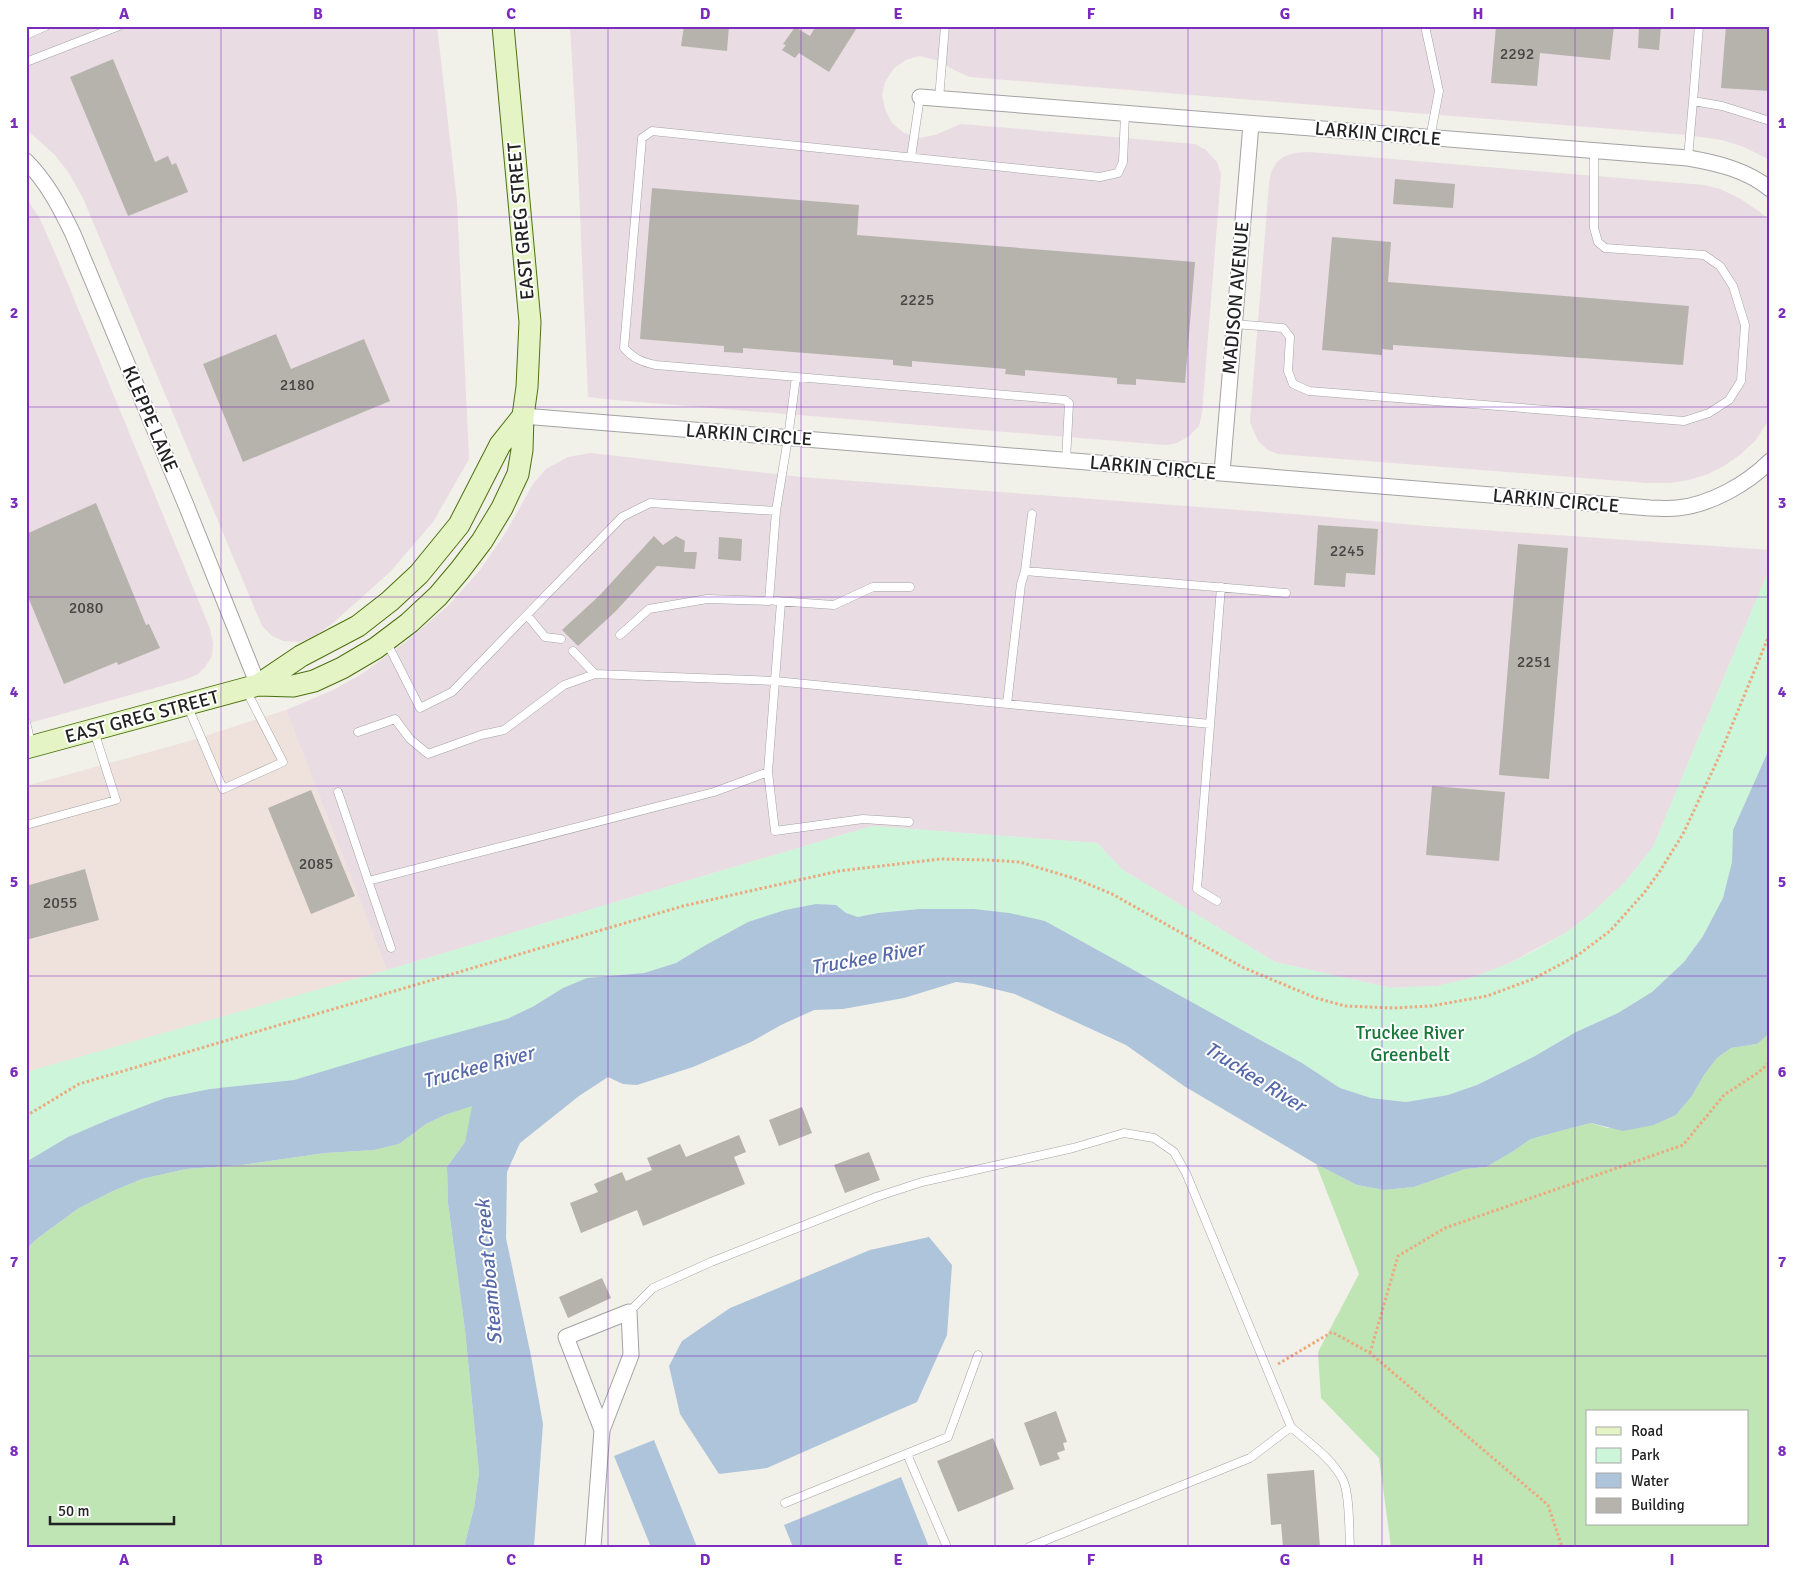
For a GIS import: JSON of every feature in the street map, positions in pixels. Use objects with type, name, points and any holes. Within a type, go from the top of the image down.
[{"type":"main road","name":"EAST GREG STREET","points":[[29,748],[252,687],[293,686],[314,681],[342,668],[376,648],[409,623],[438,596],[487,533],[502,508],[518,474],[522,450],[523,416],[527,387],[530,322],[503,26]]},
{"type":"main road","name":"EAST GREG STREET","points":[[252,687],[301,656],[358,626],[390,601],[419,574],[459,525],[500,445],[523,416]]},
{"type":"street","name":"LARKIN CIRCLE","points":[[920,97],[1688,158],[1732,168],[1757,180],[1770,189]]},
{"type":"street","name":"MADISON AVENUE","points":[[1222,473],[1250,124]]},
{"type":"street","name":"KLEPPE LANE","points":[[26,161],[38,173],[58,202],[73,234],[186,505],[252,687]]},
{"type":"street","name":"LARKIN CIRCLE","points":[[523,416],[1650,508],[1679,508],[1703,502],[1733,489],[1758,473],[1770,461]]},
{"type":"street","points":[[593,1547],[602,1430],[631,1355],[629,1312],[566,1337],[602,1430]]},
{"type":"lane","points":[[26,35],[46,26]]},
{"type":"lane","points":[[26,53],[27,62],[119,26]]},
{"type":"lane","points":[[939,99],[945,26]]},
{"type":"lane","points":[[1425,26],[1439,91],[1430,138]]},
{"type":"lane","points":[[1688,158],[1699,26]]},
{"type":"lane","points":[[911,158],[920,97]]},
{"type":"lane","points":[[1693,101],[1722,106],[1770,121]]},
{"type":"lane","points":[[1066,461],[1069,403],[1065,400],[656,365],[632,357],[624,348],[642,138],[652,130],[1100,177],[1118,174],[1123,162],[1125,114]]},
{"type":"lane","points":[[1234,324],[1283,328],[1290,337],[1288,371],[1293,384],[1309,391],[1684,420],[1709,413],[1729,400],[1741,381],[1745,325],[1733,286],[1720,266],[1704,255],[1605,248],[1598,242],[1594,228],[1594,151]]},
{"type":"lane","points":[[769,601],[776,511],[796,377]]},
{"type":"lane","points":[[386,640],[420,708],[452,692],[622,517],[650,503],[776,511]]},
{"type":"lane","points":[[1007,704],[1021,584],[1025,571],[1032,514]]},
{"type":"lane","points":[[1025,571],[1286,593]]},
{"type":"lane","points":[[620,635],[649,609],[707,599],[834,605],[873,587],[910,587]]},
{"type":"lane","points":[[1217,901],[1197,888],[1221,587]]},
{"type":"lane","points":[[781,602],[768,772],[775,830],[863,819],[909,822]]},
{"type":"lane","points":[[527,615],[544,637],[561,639]]},
{"type":"lane","points":[[573,651],[595,674]]},
{"type":"lane","points":[[358,732],[395,719],[410,739],[428,754],[481,735],[504,730],[564,685],[595,674],[775,681],[1210,724]]},
{"type":"lane","points":[[187,705],[223,789],[283,762],[252,687]]},
{"type":"lane","points":[[26,722],[29,748]]},
{"type":"lane","points":[[26,825],[116,800],[94,730]]},
{"type":"lane","points":[[368,881],[714,792],[768,772]]},
{"type":"lane","points":[[338,792],[391,948]]},
{"type":"lane","points":[[629,1312],[653,1288],[711,1262],[876,1197],[922,1182],[1054,1152],[1124,1133],[1154,1138],[1174,1152],[1186,1173],[1291,1426],[1329,1460],[1343,1481],[1349,1516],[1350,1547]]},
{"type":"lane","points":[[785,1503],[948,1437],[978,1355]]},
{"type":"lane","points":[[1029,1547],[1250,1458],[1291,1426]]},
{"type":"lane","points":[[907,1454],[947,1547]]},
{"type":"path","points":[[26,1116],[79,1084],[683,906],[838,871],[940,859],[1020,862],[1076,879],[1112,894],[1242,967],[1316,998],[1345,1006],[1393,1008],[1432,1006],[1486,996],[1533,979],[1578,955],[1610,930],[1644,893],[1683,834],[1718,759],[1770,633]]},
{"type":"path","points":[[1370,1353],[1398,1256],[1445,1228],[1683,1145],[1724,1095],[1759,1072],[1770,1062]]},
{"type":"path","points":[[1278,1364],[1332,1332],[1370,1353],[1548,1505],[1562,1547]]},
{"type":"shaded area","points":[[26,26],[437,26],[457,202],[469,459],[433,522],[390,572],[333,623],[313,637],[299,642],[283,641],[272,636],[262,626],[83,198],[69,173],[54,154],[26,129]]},
{"type":"shaded area","points":[[570,26],[1770,26],[1770,160],[1744,147],[1722,140],[1687,135],[970,77],[936,60],[919,56],[906,60],[894,68],[885,82],[882,94],[885,109],[892,123],[904,133],[920,138],[935,135],[961,124],[1195,144],[1206,150],[1217,162],[1221,174],[1202,413],[1199,426],[1189,436],[1177,443],[1166,445],[614,400],[588,397]]},
{"type":"shaded area","points":[[1309,152],[1704,185],[1720,189],[1739,198],[1770,221],[1770,418],[1755,441],[1724,466],[1689,480],[1670,483],[1647,483],[1278,454],[1268,450],[1258,441],[1250,422],[1269,184],[1271,172],[1277,162],[1285,156]]},
{"type":"shaded area","points":[[26,198],[39,217],[58,260],[210,629],[213,643],[212,656],[205,667],[198,674],[187,679],[26,724]]},
{"type":"shaded area","points":[[590,453],[801,477],[1305,515],[1426,526],[1770,550],[1770,567],[1653,847],[1625,882],[1593,912],[1567,932],[1508,964],[1471,978],[1437,986],[1391,988],[1275,962],[1123,870],[1097,843],[872,826],[387,970],[286,710],[333,690],[362,674],[408,640],[449,605],[480,570],[506,532],[533,484],[546,469],[568,457]]},
{"type":"shaded area","points":[[286,710],[387,970],[26,1072],[26,786],[186,742]]},
{"type":"green space","name":"Truckee River Greenbelt","points":[[1770,567],[1770,747],[1733,830],[1732,862],[1723,898],[1703,936],[1684,962],[1652,992],[1618,1013],[1576,1032],[1535,1056],[1477,1085],[1448,1095],[1406,1102],[1371,1098],[1340,1088],[1302,1063],[1045,921],[974,909],[919,909],[858,917],[846,913],[836,905],[748,922],[676,963],[644,973],[587,978],[563,988],[534,1006],[507,1019],[294,1080],[210,1089],[165,1098],[68,1137],[26,1162],[26,1072],[387,970],[872,826],[1097,843],[1123,870],[1275,962],[1391,988],[1437,986],[1471,978],[1508,964],[1567,932],[1593,912],[1625,882],[1653,847]]},
{"type":"green space","points":[[1770,1033],[1770,1547],[1391,1547],[1379,1458],[1321,1398],[1318,1352],[1359,1274],[1316,1164],[1357,1185],[1384,1190],[1414,1187],[1465,1169],[1486,1167],[1531,1139],[1591,1123],[1607,1128],[1654,1125],[1676,1115],[1692,1096],[1704,1075],[1717,1058],[1731,1048],[1757,1044]]},
{"type":"green space","points":[[473,1105],[465,1142],[447,1167],[448,1203],[465,1330],[479,1473],[474,1508],[464,1547],[26,1547],[26,1249],[79,1208],[142,1179],[186,1169],[242,1165],[325,1153],[374,1150],[399,1144],[426,1124]]},
{"type":"water","points":[[1770,747],[1770,1033],[1757,1044],[1731,1048],[1717,1058],[1704,1075],[1692,1096],[1676,1115],[1654,1125],[1623,1131],[1591,1123],[1531,1139],[1486,1167],[1465,1169],[1414,1187],[1384,1190],[1357,1185],[1316,1164],[1184,1086],[1126,1045],[1015,994],[974,984],[956,982],[904,998],[843,1009],[814,1010],[781,1025],[751,1042],[693,1067],[637,1085],[623,1084],[608,1077],[579,1096],[520,1143],[507,1172],[506,1238],[543,1424],[534,1547],[464,1547],[474,1508],[479,1473],[465,1330],[448,1203],[447,1167],[465,1142],[472,1106],[426,1124],[399,1144],[374,1150],[325,1153],[242,1165],[186,1169],[142,1179],[79,1208],[26,1249],[26,1162],[68,1137],[165,1098],[210,1089],[294,1080],[507,1019],[534,1006],[563,988],[587,978],[644,973],[676,963],[748,922],[785,910],[816,904],[836,905],[846,913],[858,917],[919,909],[974,909],[1009,913],[1045,921],[1302,1063],[1340,1088],[1371,1098],[1406,1102],[1448,1095],[1477,1085],[1535,1056],[1576,1032],[1618,1013],[1652,992],[1684,962],[1703,936],[1723,898],[1732,862],[1733,830]]},
{"type":"water","points":[[929,1237],[952,1265],[947,1335],[917,1402],[767,1468],[719,1474],[680,1414],[669,1366],[682,1341],[730,1308],[870,1250]]},
{"type":"water","points":[[654,1440],[697,1547],[651,1547],[614,1456]]},
{"type":"water","points":[[901,1477],[929,1547],[793,1547],[784,1525]]},
{"type":"building","points":[[684,26],[729,26],[727,51],[681,46]]},
{"type":"building","points":[[816,26],[858,26],[829,72],[799,53],[795,58],[782,50],[786,45],[783,44],[795,27],[810,36]]},
{"type":"building","points":[[1496,26],[1614,26],[1610,60],[1540,53],[1537,86],[1491,83]]},
{"type":"building","points":[[1639,26],[1661,26],[1659,50],[1638,48]]},
{"type":"building","points":[[1726,26],[1770,26],[1770,91],[1721,88]]},
{"type":"building","points":[[113,59],[155,162],[168,156],[172,165],[176,163],[188,192],[128,216],[70,77]]},
{"type":"building","points":[[1395,179],[1455,184],[1453,208],[1393,204]]},
{"type":"building","points":[[652,188],[859,205],[857,235],[1195,262],[1185,383],[1136,379],[1136,385],[1117,384],[1117,378],[1025,370],[1025,376],[1005,374],[1006,369],[912,361],[912,367],[893,365],[893,360],[743,348],[743,353],[724,352],[724,346],[640,339]]},
{"type":"building","points":[[1332,237],[1391,242],[1388,282],[1689,306],[1683,365],[1393,345],[1393,350],[1382,349],[1382,355],[1322,350]]},
{"type":"building","points":[[276,334],[291,369],[364,339],[390,401],[243,462],[203,364]]},
{"type":"building","points":[[96,503],[146,625],[149,624],[160,648],[118,665],[117,662],[64,684],[26,592],[26,534]]},
{"type":"building","points":[[1318,525],[1378,529],[1375,575],[1346,573],[1345,587],[1314,585]]},
{"type":"building","points":[[654,536],[663,545],[676,536],[685,541],[684,552],[697,552],[695,569],[657,566],[616,611],[578,646],[562,630],[600,595]]},
{"type":"building","points":[[719,537],[742,539],[741,561],[718,559]]},
{"type":"building","points":[[1518,544],[1568,548],[1549,779],[1499,775]]},
{"type":"building","points":[[1432,786],[1505,792],[1499,861],[1426,855]]},
{"type":"building","points":[[311,790],[355,896],[311,914],[268,808]]},
{"type":"building","points":[[85,869],[99,920],[26,940],[26,886]]},
{"type":"building","points":[[802,1107],[812,1133],[779,1146],[769,1120]]},
{"type":"building","points":[[739,1135],[746,1152],[734,1157],[745,1184],[643,1226],[637,1210],[581,1233],[570,1203],[598,1192],[594,1184],[622,1172],[626,1181],[652,1170],[647,1158],[680,1144],[686,1157]]},
{"type":"building","points":[[869,1152],[880,1180],[845,1193],[834,1165]]},
{"type":"building","points":[[602,1278],[611,1298],[568,1318],[559,1297]]},
{"type":"building","points":[[1056,1411],[1067,1442],[1063,1443],[1065,1450],[1057,1453],[1060,1459],[1040,1466],[1024,1423]]},
{"type":"building","points":[[993,1438],[1014,1489],[958,1512],[937,1461]]},
{"type":"building","points":[[1314,1470],[1320,1547],[1283,1547],[1281,1524],[1271,1525],[1267,1474]]},
{"type":"water label","name":"Truckee River","points":[[867,958]]},
{"type":"water label","name":"Truckee River","points":[[478,1067]]},
{"type":"water label","name":"Truckee River","points":[[1255,1077]]},
{"type":"water label","name":"Steamboat Creek","points":[[489,1272]]}]
